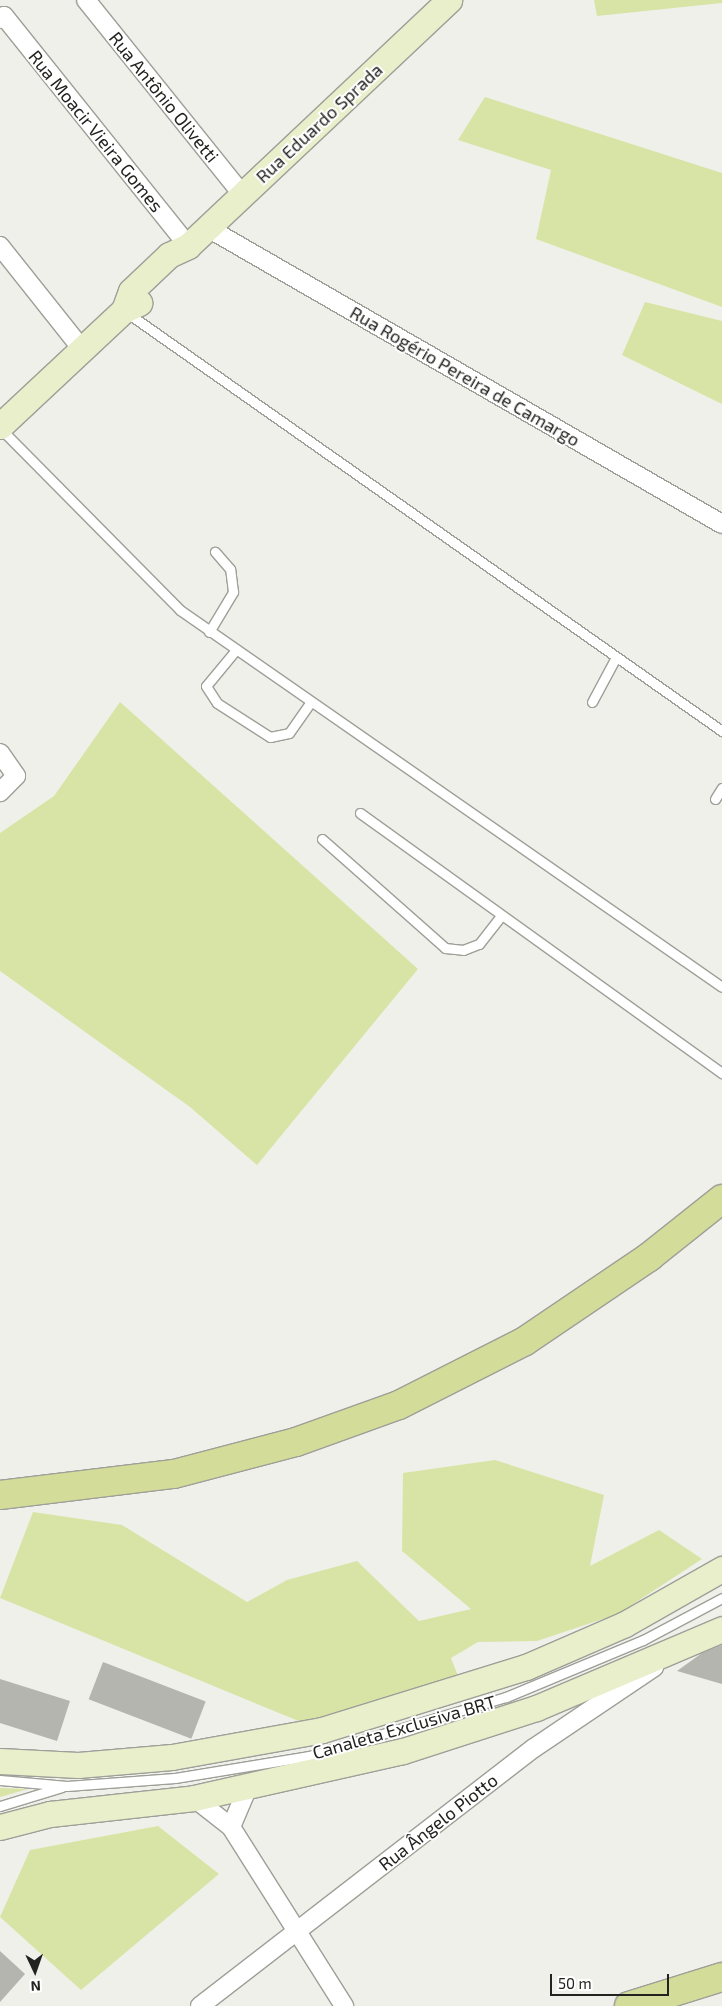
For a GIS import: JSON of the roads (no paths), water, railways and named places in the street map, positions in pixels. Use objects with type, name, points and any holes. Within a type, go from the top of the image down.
[{"type":"main road","points":[[2,1496],[174,1474],[280,1447],[399,1405],[525,1341],[650,1257],[719,1207]]},
{"type":"main road","points":[[630,2006],[694,1993],[722,1977]]},
{"type":"street","name":"Rua Antônio Olivetti","points":[[86,0],[243,195]]},
{"type":"street","name":"Rua Eduardo Sprada","points":[[0,427],[124,310],[131,291],[169,254],[188,246],[208,228],[443,2]]},
{"type":"street","name":"Rua Moacir Vieira Gomes","points":[[2,17],[188,246]]},
{"type":"street","name":"Rua Rogério Pereira de Camargo","points":[[208,228],[722,524]]},
{"type":"street","points":[[0,246],[82,349]]},
{"type":"street","points":[[0,753],[16,776],[0,792]]},
{"type":"street","points":[[0,1761],[78,1765],[172,1758],[339,1725],[526,1667],[625,1624],[722,1569]]},
{"type":"street","points":[[0,1827],[77,1810],[194,1798],[338,1768],[470,1731],[683,1647],[722,1629]]},
{"type":"street","name":"Rua Ângelo Piotto","points":[[200,2006],[541,1743],[683,1647]]},
{"type":"street","points":[[231,1827],[248,1787]]},
{"type":"street","points":[[194,1798],[231,1827],[344,2006]]},
{"type":"lane","points":[[124,310],[616,659],[722,730]]},
{"type":"lane","points":[[0,427],[180,610],[235,651],[722,987]]},
{"type":"lane","points":[[210,632],[233,592],[230,570],[215,552]]},
{"type":"lane","points":[[235,651],[206,686],[217,704],[270,737],[289,733],[310,702]]},
{"type":"lane","points":[[592,702],[616,659]]},
{"type":"lane","points":[[715,799],[722,788]]},
{"type":"lane","points":[[360,813],[500,916],[722,1073]]},
{"type":"lane","points":[[322,839],[446,948],[463,950],[479,944],[500,916]]},
{"type":"lane","name":"Canaleta Exclusiva BRT","points":[[0,1780],[67,1786],[242,1769],[378,1738],[576,1670],[722,1598]]},
{"type":"lane","name":"Canaleta Exclusiva BRT","points":[[0,1806],[67,1786]]}]
